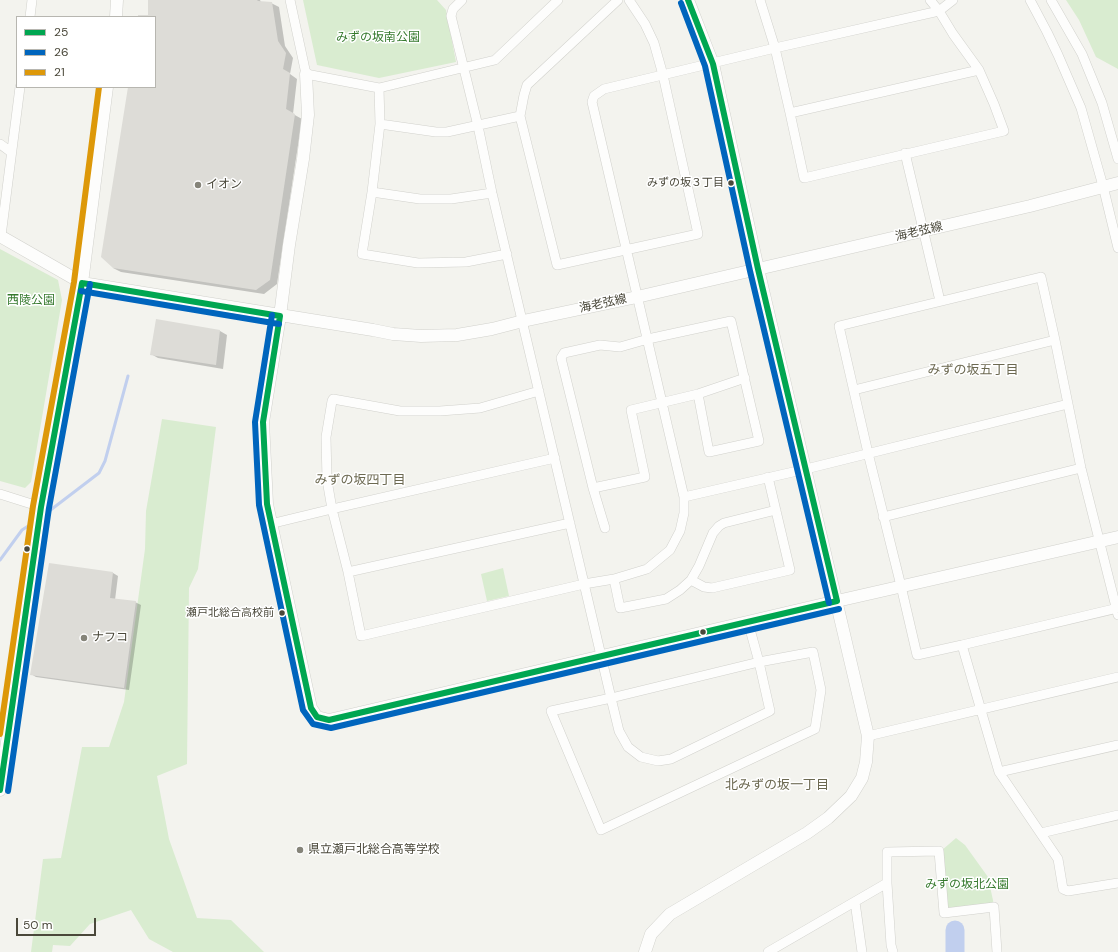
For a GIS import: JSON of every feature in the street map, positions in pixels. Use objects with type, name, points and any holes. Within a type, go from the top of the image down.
[{"type":"street","points":[[30,16],[32,0]]},
{"type":"street","points":[[116,16],[117,0]]},
{"type":"street","points":[[290,0],[306,74],[308,115],[280,316],[262,422],[265,489],[270,524],[311,708],[316,715],[322,719],[329,720],[1118,536]]},
{"type":"street","points":[[462,0],[453,9],[451,16],[611,698],[619,731],[628,747],[642,757],[658,761],[671,759],[770,711],[748,622]]},
{"type":"street","points":[[306,74],[379,88],[495,60],[558,0]]},
{"type":"street","points":[[618,0],[527,85],[520,116],[557,265],[698,234],[663,75],[654,42],[645,24],[629,0]]},
{"type":"street","points":[[645,952],[651,934],[670,914],[807,833],[828,818],[850,796],[862,778],[866,762],[868,736],[758,269],[713,64],[688,0]]},
{"type":"street","points":[[760,0],[775,48],[804,178],[905,153],[1004,131],[979,70],[930,0]]},
{"type":"street","points":[[539,391],[480,408],[440,411],[400,411],[333,399],[326,437],[327,480],[332,509],[348,572],[361,636],[584,584],[614,579],[647,569],[670,550],[680,532],[684,513],[684,496],[592,102],[594,96],[604,89],[939,11],[953,0]]},
{"type":"street","points":[[1030,0],[1056,49],[1081,108],[1103,186],[1118,248]]},
{"type":"street","points":[[1051,0],[1082,54],[1102,102],[1118,159]]},
{"type":"street","points":[[790,113],[979,70]]},
{"type":"street","points":[[20,88],[0,236],[82,283]]},
{"type":"street","points":[[0,790],[41,510],[82,283],[107,88]]},
{"type":"street","points":[[379,88],[380,124],[372,192],[362,254],[418,263],[466,262],[507,254]]},
{"type":"street","points":[[380,124],[436,132],[447,132],[520,116]]},
{"type":"street","points":[[0,144],[11,152]]},
{"type":"street","points":[[905,153],[940,301]]},
{"type":"street","name":"海老弦線","points":[[82,283],[393,334],[421,336],[457,335],[492,330],[523,321],[637,297],[1030,206],[1118,183]]},
{"type":"street","points":[[372,192],[420,200],[451,199],[492,193]]},
{"type":"street","points":[[1041,277],[1056,340],[1081,468],[1117,611],[916,655],[839,326],[1041,277]]},
{"type":"street","points":[[604,528],[561,358],[564,353],[600,345],[620,347],[648,339],[731,321],[759,441],[710,452],[698,394]]},
{"type":"street","points":[[854,390],[1056,340]]},
{"type":"street","points":[[593,488],[646,477],[630,410],[698,394],[745,378]]},
{"type":"street","points":[[684,496],[768,476],[806,469],[1068,404]]},
{"type":"street","points":[[621,414],[631,414]]},
{"type":"street","points":[[270,524],[555,458]]},
{"type":"street","points":[[883,516],[1081,468]]},
{"type":"street","points":[[691,580],[704,587],[712,588],[790,570],[768,476]]},
{"type":"street","points":[[0,494],[41,510]]},
{"type":"street","points":[[614,579],[620,608],[666,599],[680,590],[691,580],[699,566],[713,533],[719,526],[724,523],[776,510]]},
{"type":"street","points":[[348,572],[570,523]]},
{"type":"street","points":[[962,645],[999,772],[1058,859],[1063,889],[1068,891],[1118,883]]},
{"type":"street","points":[[813,652],[821,690],[815,729],[601,830],[551,711],[611,698],[759,662],[813,652]]},
{"type":"street","points":[[868,736],[1118,677]]},
{"type":"street","points":[[999,772],[1118,745]]},
{"type":"street","points":[[1041,833],[1118,815]]},
{"type":"street","points":[[893,952],[891,945],[887,883],[887,852],[939,851],[944,914],[994,907],[997,952]]},
{"type":"street","points":[[768,952],[887,883]]},
{"type":"street","points":[[856,902],[862,952]]},
{"type":"green space","name":"みずの坂南公園","points":[[303,0],[437,0],[446,10],[456,62],[379,78],[317,65]]},
{"type":"green space","points":[[1066,0],[1118,0],[1118,69],[1096,57],[1079,20]]},
{"type":"green space","name":"西陵公園","points":[[0,249],[58,280],[62,300],[31,482],[25,488],[0,481]]},
{"type":"green space","points":[[162,419],[216,427],[198,569],[189,588],[187,764],[157,776],[169,839],[197,918],[231,920],[264,952],[173,952],[149,939],[131,910],[90,924],[70,946],[53,945],[52,952],[31,952],[43,859],[61,858],[82,747],[109,747],[124,702],[145,549],[146,511]]},
{"type":"green space","points":[[503,568],[509,596],[487,601],[481,574]]},
{"type":"green space","name":"みずの坂北公園","points":[[956,838],[965,845],[988,877],[994,905],[947,911],[941,851]]},
{"type":"building","name":"イオン","points":[[148,0],[257,0],[272,2],[278,41],[286,53],[283,69],[290,73],[286,109],[295,114],[270,280],[256,290],[113,268],[101,257],[128,88],[156,88],[156,16],[138,16],[148,15]]},
{"type":"building","points":[[156,319],[220,330],[216,365],[150,355]]},
{"type":"building","name":"ナフコ","points":[[49,563],[113,572],[110,598],[136,601],[124,688],[30,675]]},
{"type":"waterway","points":[[44,515],[99,473],[105,461],[128,376]]},
{"type":"waterway","points":[[0,560],[22,530],[36,521]]},
{"type":"waterway","points":[[955,930],[955,952]]},
{"type":"transit line","name":"25","points":[[688,0],[713,64],[758,269],[837,601]]},
{"type":"transit line","name":"26","points":[[681,3],[705,66],[750,271],[829,603]]},
{"type":"transit line","name":"21","points":[[0,734],[33,506],[74,282],[99,88]]},
{"type":"transit line","name":"25","points":[[82,283],[280,316]]},
{"type":"transit line","name":"25","points":[[0,790],[41,507],[82,283]]},
{"type":"transit line","name":"26","points":[[8,791],[49,508],[90,284]]},
{"type":"transit line","name":"26","points":[[81,291],[279,324]]},
{"type":"transit line","name":"26","points":[[272,315],[255,422],[259,505],[303,710],[313,724],[331,728],[839,609]]},
{"type":"transit line","name":"25","points":[[280,316],[263,422],[267,504],[311,708],[317,717],[329,720],[837,601]]},
{"type":"place","name":"みずの坂３丁目","points":[[731,183]]},
{"type":"place","name":"イオン","points":[[198,185]]},
{"type":"place","name":"瀬戸北総合高校前","points":[[282,613]]},
{"type":"place","name":"ナフコ","points":[[84,638]]},
{"type":"place","name":"県立瀬戸北総合高等学校","points":[[300,850]]},
{"type":"district","name":"みずの坂五丁目","points":[[973,371]]},
{"type":"district","name":"みずの坂四丁目","points":[[360,481]]},
{"type":"district","name":"北みずの坂一丁目","points":[[777,786]]}]
